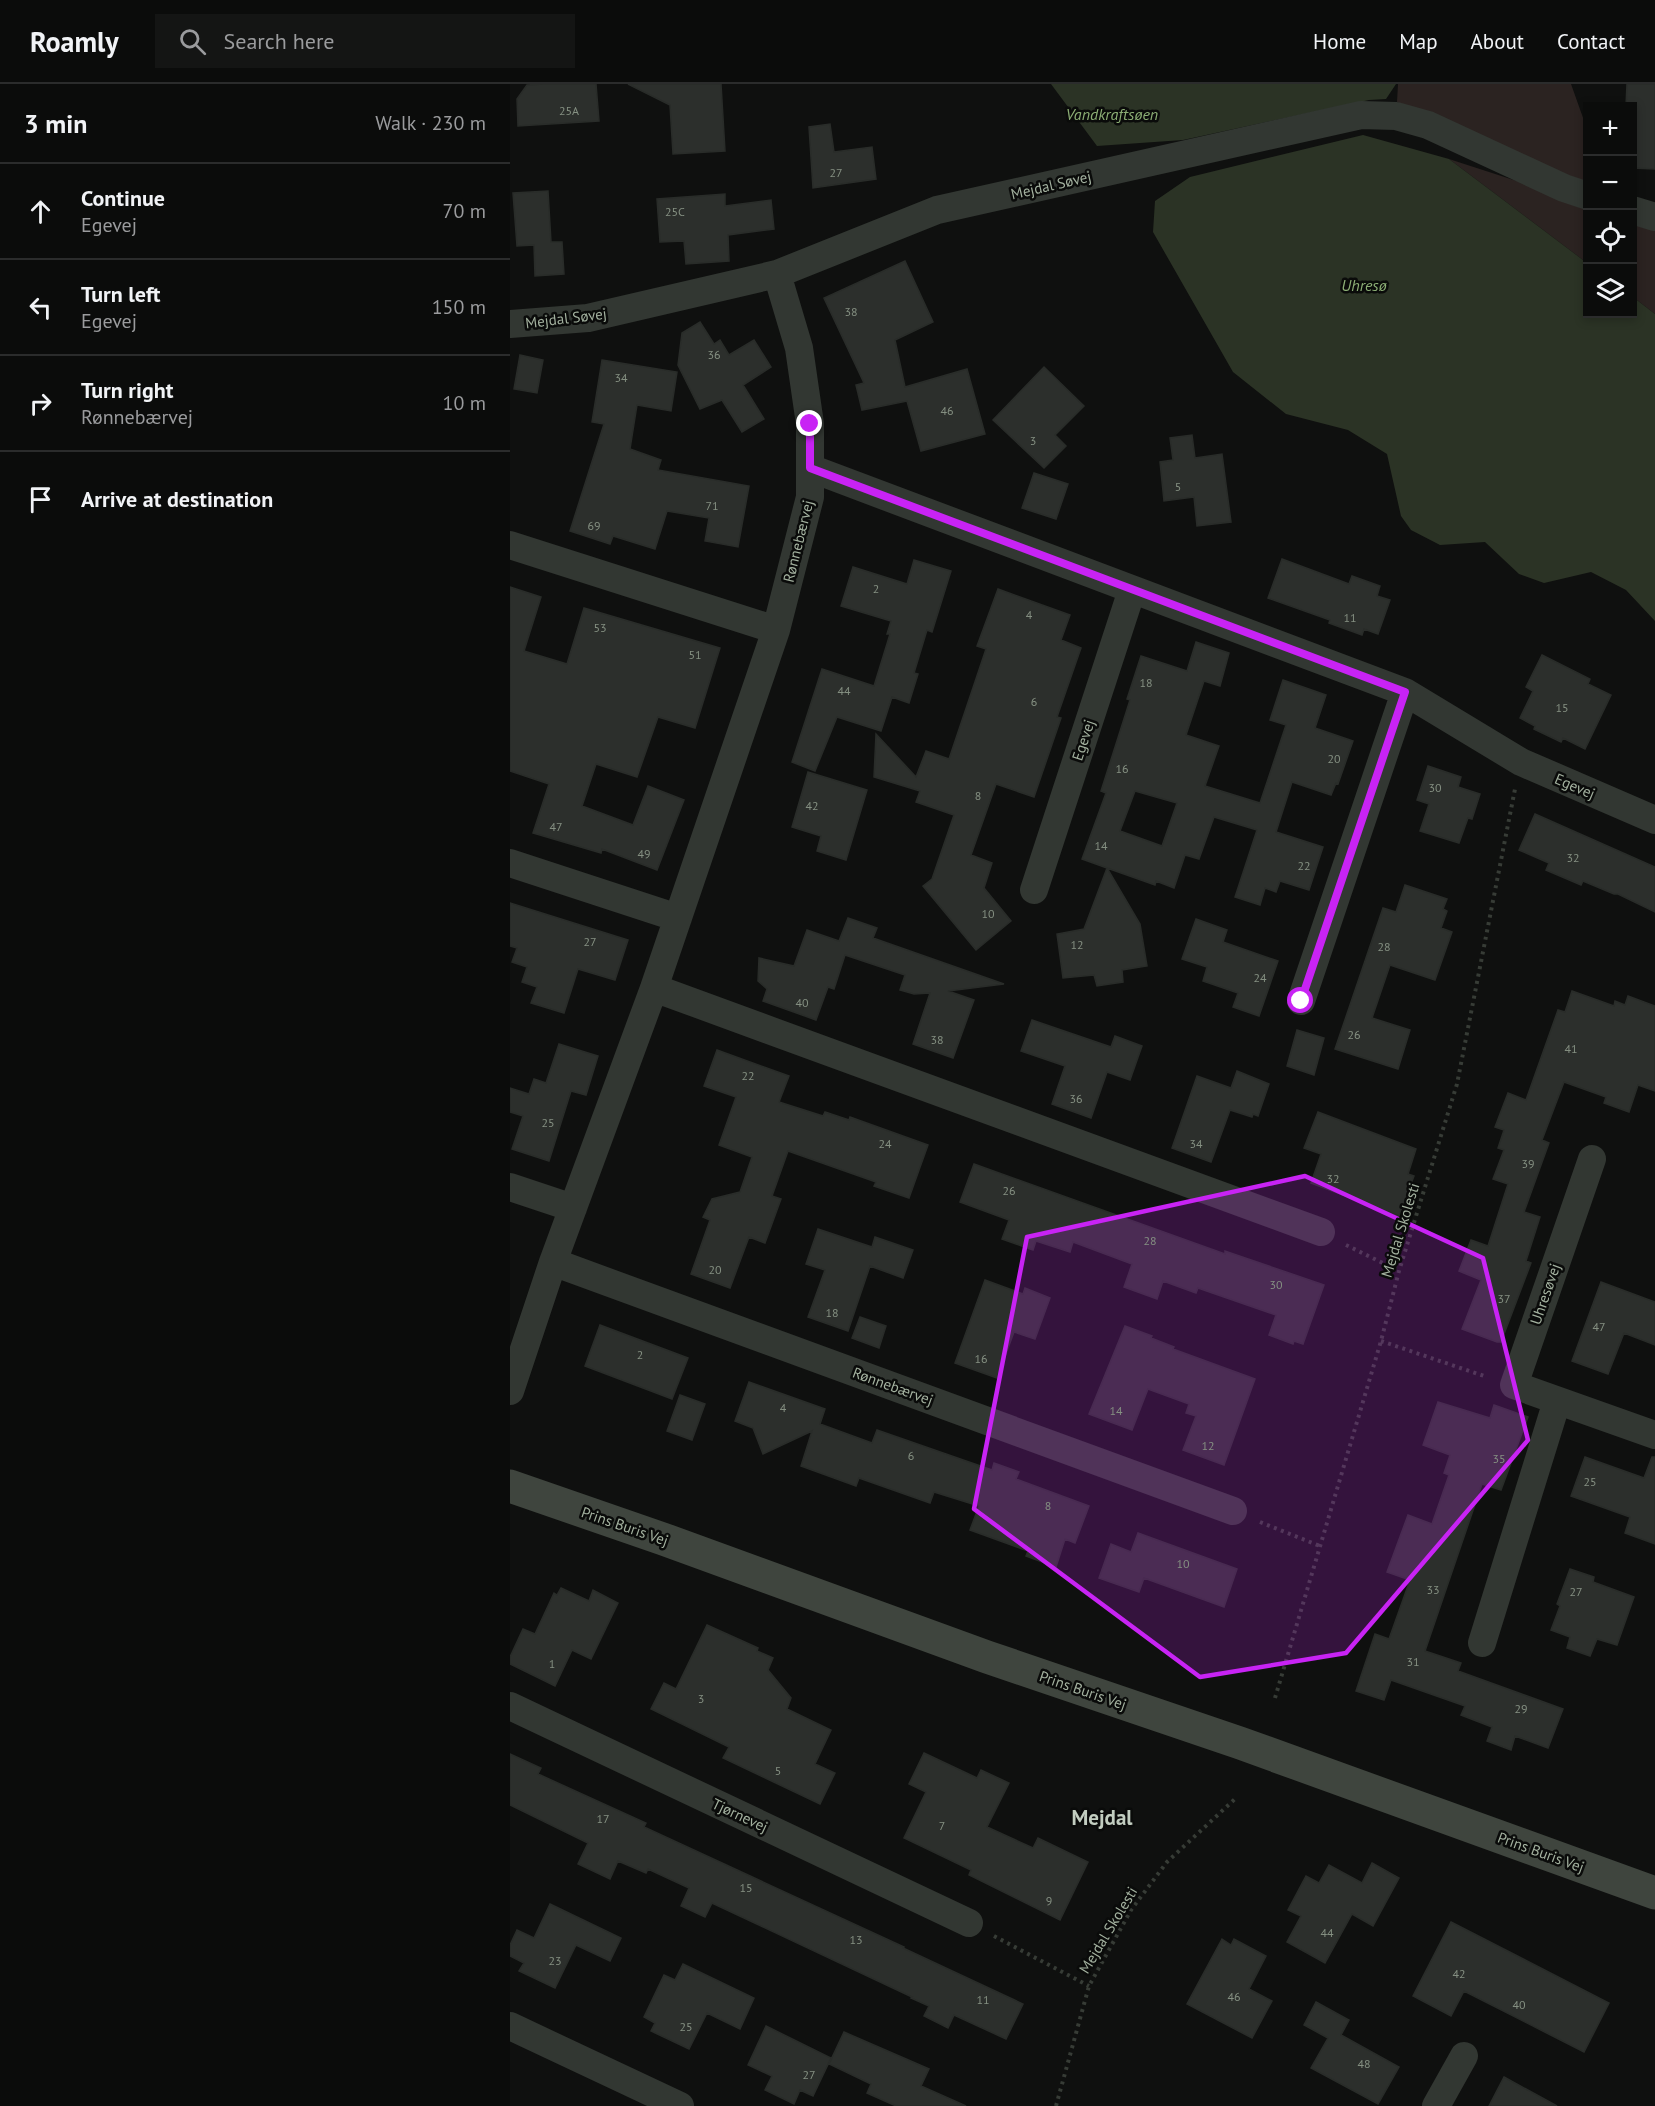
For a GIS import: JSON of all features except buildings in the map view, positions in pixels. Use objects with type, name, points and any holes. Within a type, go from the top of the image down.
[{"type":"street","name":"Mejdal Søvej","points":[[510,324],[588,318],[777,274],[937,210],[1361,115],[1396,116],[1428,125],[1583,195]]},
{"type":"street","points":[[1637,212],[1655,217]]},
{"type":"street","name":"Rønnebærvej","points":[[510,1391],[553,1262],[654,988],[776,630],[810,497],[810,424],[799,348],[777,274]]},
{"type":"street","name":"Egevej","points":[[810,468],[1405,692],[1521,762],[1655,820]]},
{"type":"street","points":[[510,545],[776,630]]},
{"type":"street","name":"Egevej","points":[[1034,890],[1132,590]]},
{"type":"street","points":[[1301,1001],[1405,692]]},
{"type":"street","points":[[510,863],[678,918]]},
{"type":"street","points":[[654,988],[1321,1232]]},
{"type":"street","name":"Uhresøvej","points":[[1514,1386],[1592,1159]]},
{"type":"street","points":[[510,1187],[573,1208]]},
{"type":"street","name":"Rønnebærvej","points":[[553,1262],[1233,1511]]},
{"type":"street","points":[[1514,1386],[1655,1435]]},
{"type":"street","points":[[1482,1643],[1557,1401]]},
{"type":"street","name":"Prins Buris Vej","points":[[510,1486],[987,1657],[1240,1743],[1655,1893]]},
{"type":"street","name":"Tjørnevej","points":[[510,1706],[969,1923]]},
{"type":"street","points":[[510,2026],[680,2106]]},
{"type":"street","points":[[1437,2106],[1464,2056]]},
{"type":"path","name":"Mejdal Skolesti","points":[[1275,1698],[1457,1084],[1521,762]]},
{"type":"path","points":[[1321,1232],[1400,1271]]},
{"type":"path","points":[[1381,1341],[1514,1386]]},
{"type":"path","points":[[1233,1511],[1320,1546]]},
{"type":"path","name":"Mejdal Skolesti","points":[[1056,2106],[1089,1986],[1131,1910],[1167,1863],[1236,1798]]},
{"type":"path","points":[[969,1923],[1089,1986]]},
{"type":"highlighted area","points":[[1305,1176],[1483,1258],[1528,1440],[1346,1653],[1200,1677],[974,1509],[1027,1237]]},
{"type":"shaded area","points":[[1398,84],[1571,84],[1583,118],[1583,185],[1534,167],[1397,102]]},
{"type":"shaded area","points":[[1449,159],[1583,203],[1583,260]]},
{"type":"shaded area","points":[[1637,220],[1655,225],[1655,314],[1637,300]]},
{"type":"water","name":"Vandkraftsøen","points":[[1051,84],[1396,84],[1386,99],[1369,100],[1183,140],[1097,146]]},
{"type":"water","name":"Uhresø","points":[[1363,135],[1449,159],[1583,260],[1583,318],[1637,318],[1637,300],[1655,314],[1655,621],[1626,590],[1591,572],[1544,583],[1519,574],[1485,542],[1440,545],[1411,530],[1401,516],[1387,454],[1348,430],[1286,414],[1233,372],[1153,232],[1155,201],[1190,177]]},
{"type":"district","name":"Mejdal","points":[[1102,1817]]},
{"type":"route","points":[[810,424],[810,468],[1405,692],[1301,1001]]}]
